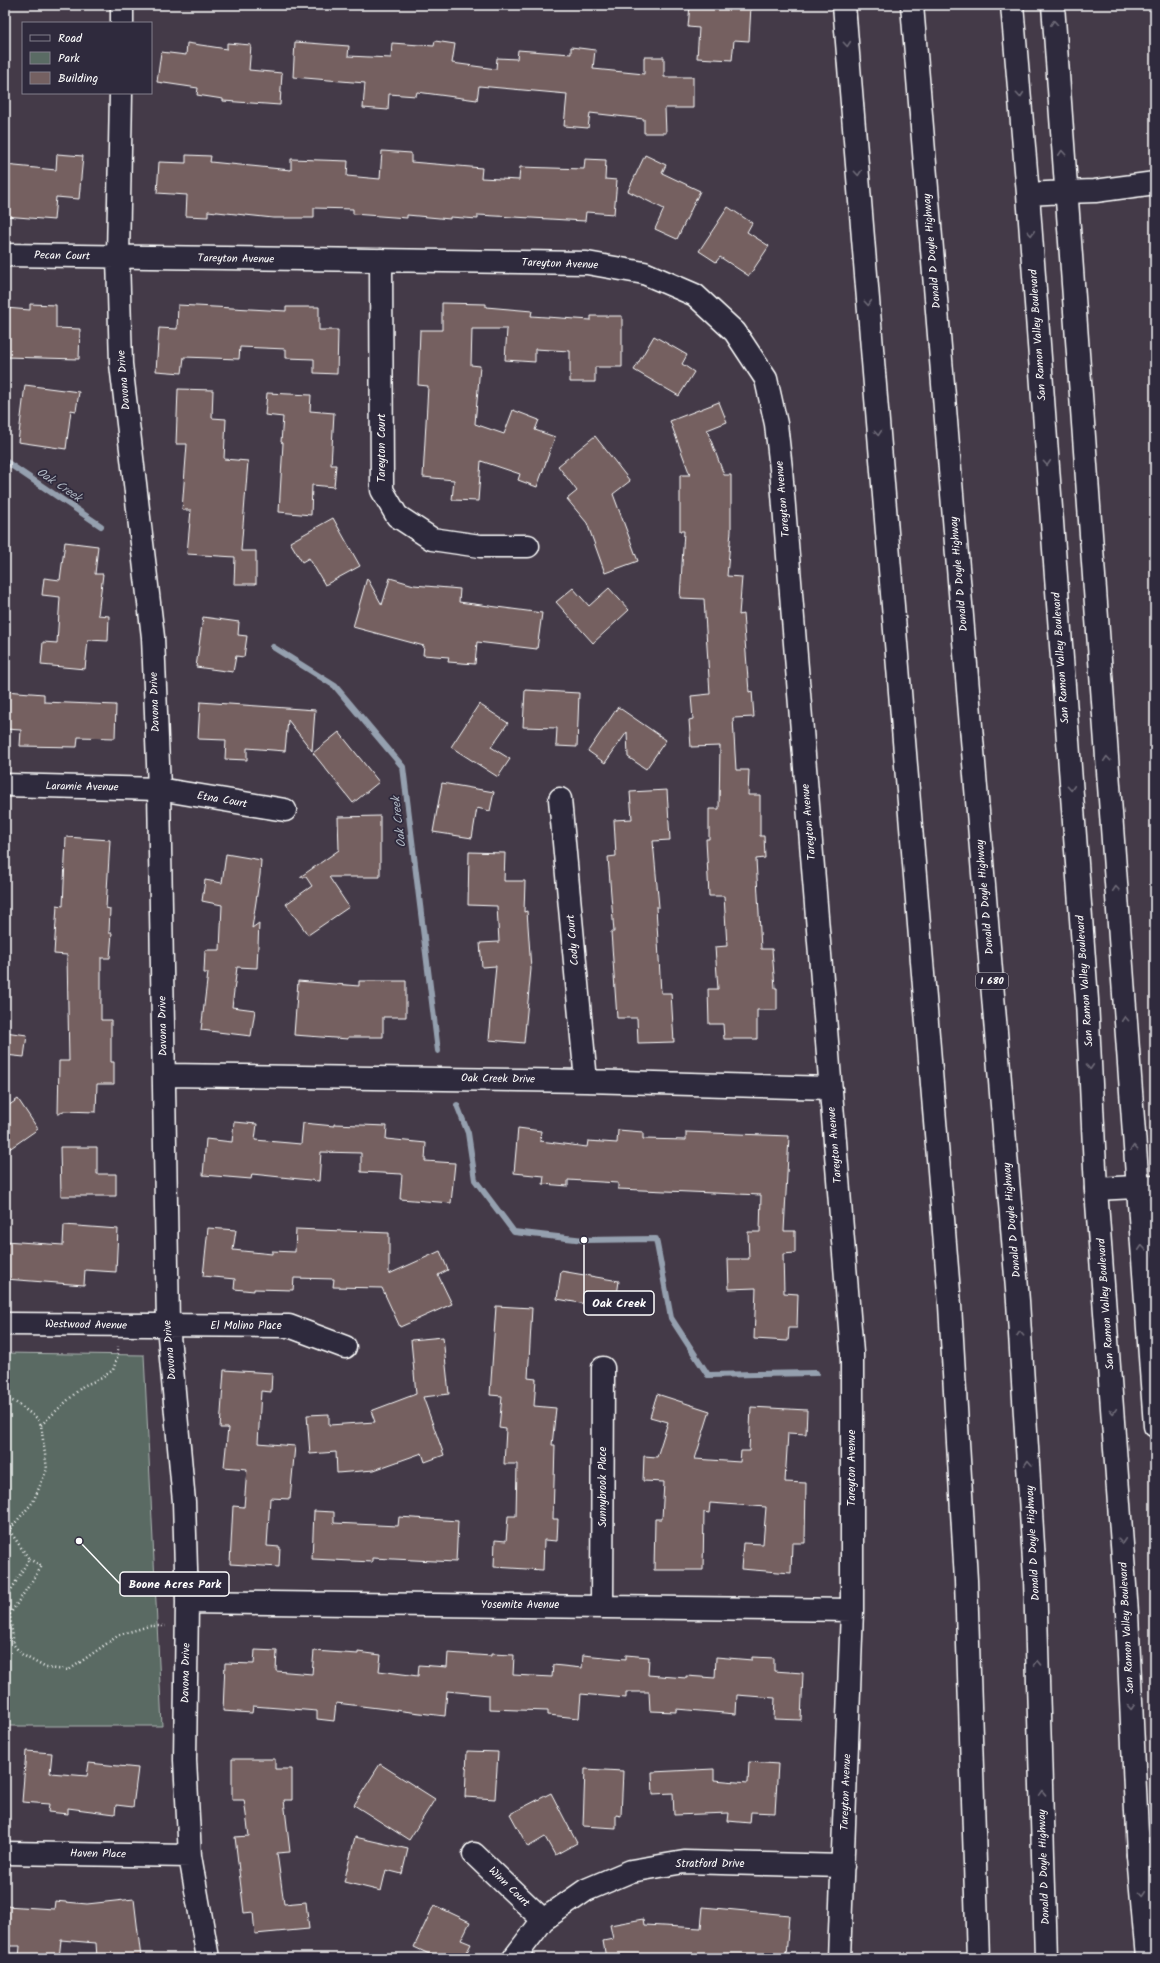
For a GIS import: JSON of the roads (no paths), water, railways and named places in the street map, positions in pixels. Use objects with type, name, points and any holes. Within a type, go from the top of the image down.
[{"type":"main road","points":[[122,5],[122,22]]},
{"type":"main road","points":[[844,5],[950,1305],[966,1580],[978,1958]]},
{"type":"main road","name":"Donald D Doyle Highway","points":[[912,5],[1018,1301],[1035,1578],[1046,1958]]},
{"type":"main road","name":"San Ramon Valley Boulevard","points":[[1012,5],[1028,194],[1087,1000],[1096,1189],[1111,1372],[1127,1613],[1147,1855],[1147,1958]]},
{"type":"main road","points":[[1053,5],[1065,192],[1146,1187],[1155,1426]]},
{"type":"main road","name":"Davona Drive","points":[[121,94],[118,258],[121,364],[153,637],[159,789],[168,1325],[184,1502],[187,1602],[185,1760],[190,1856],[208,1958]]},
{"type":"main road","points":[[1028,194],[1095,191],[1155,183]]},
{"type":"main road","name":"Pecan Court","points":[[5,255],[118,258]]},
{"type":"main road","name":"Tareyton Avenue","points":[[118,258],[587,263],[644,273],[695,295],[736,332],[766,379],[776,424],[781,469],[852,1353],[852,1610],[839,1958]]},
{"type":"main road","name":"Tareyton Court","points":[[381,260],[382,490],[396,516],[432,539],[480,546],[528,546]]},
{"type":"main road","name":"Laramie Avenue","points":[[5,785],[159,789]]},
{"type":"main road","name":"Etna Court","points":[[159,789],[285,810]]},
{"type":"main road","name":"Cody Court","points":[[560,799],[586,1080]]},
{"type":"main road","name":"Oak Creek Drive","points":[[164,1075],[586,1080],[831,1088]]},
{"type":"main road","points":[[1096,1189],[1146,1187]]},
{"type":"main road","name":"Westwood Avenue","points":[[5,1324],[168,1325]]},
{"type":"main road","name":"El Molino Place","points":[[168,1325],[290,1326],[345,1347]]},
{"type":"main road","name":"Sunnybrook Place","points":[[602,1606],[603,1368]]},
{"type":"main road","name":"Yosemite Avenue","points":[[187,1602],[852,1610]]},
{"type":"main road","name":"Haven Place","points":[[5,1853],[190,1856]]},
{"type":"main road","name":"Winn Court","points":[[474,1854],[543,1920]]},
{"type":"main road","name":"Stratford Drive","points":[[514,1958],[543,1920],[586,1890],[631,1871],[684,1862],[843,1866]]},
{"type":"waterway","name":"Oak Creek","points":[[5,461],[101,526]]},
{"type":"waterway","name":"Oak Creek","points":[[273,647],[335,686],[403,767],[438,1051]]},
{"type":"waterway","name":"Oak Creek","points":[[457,1105],[468,1133],[475,1180],[514,1232],[584,1240],[656,1239],[671,1318],[708,1375],[816,1373]]},
{"type":"place","name":"Oak Creek","points":[[584,1240]]},
{"type":"place","name":"Boone Acres Park","points":[[79,1541]]}]
